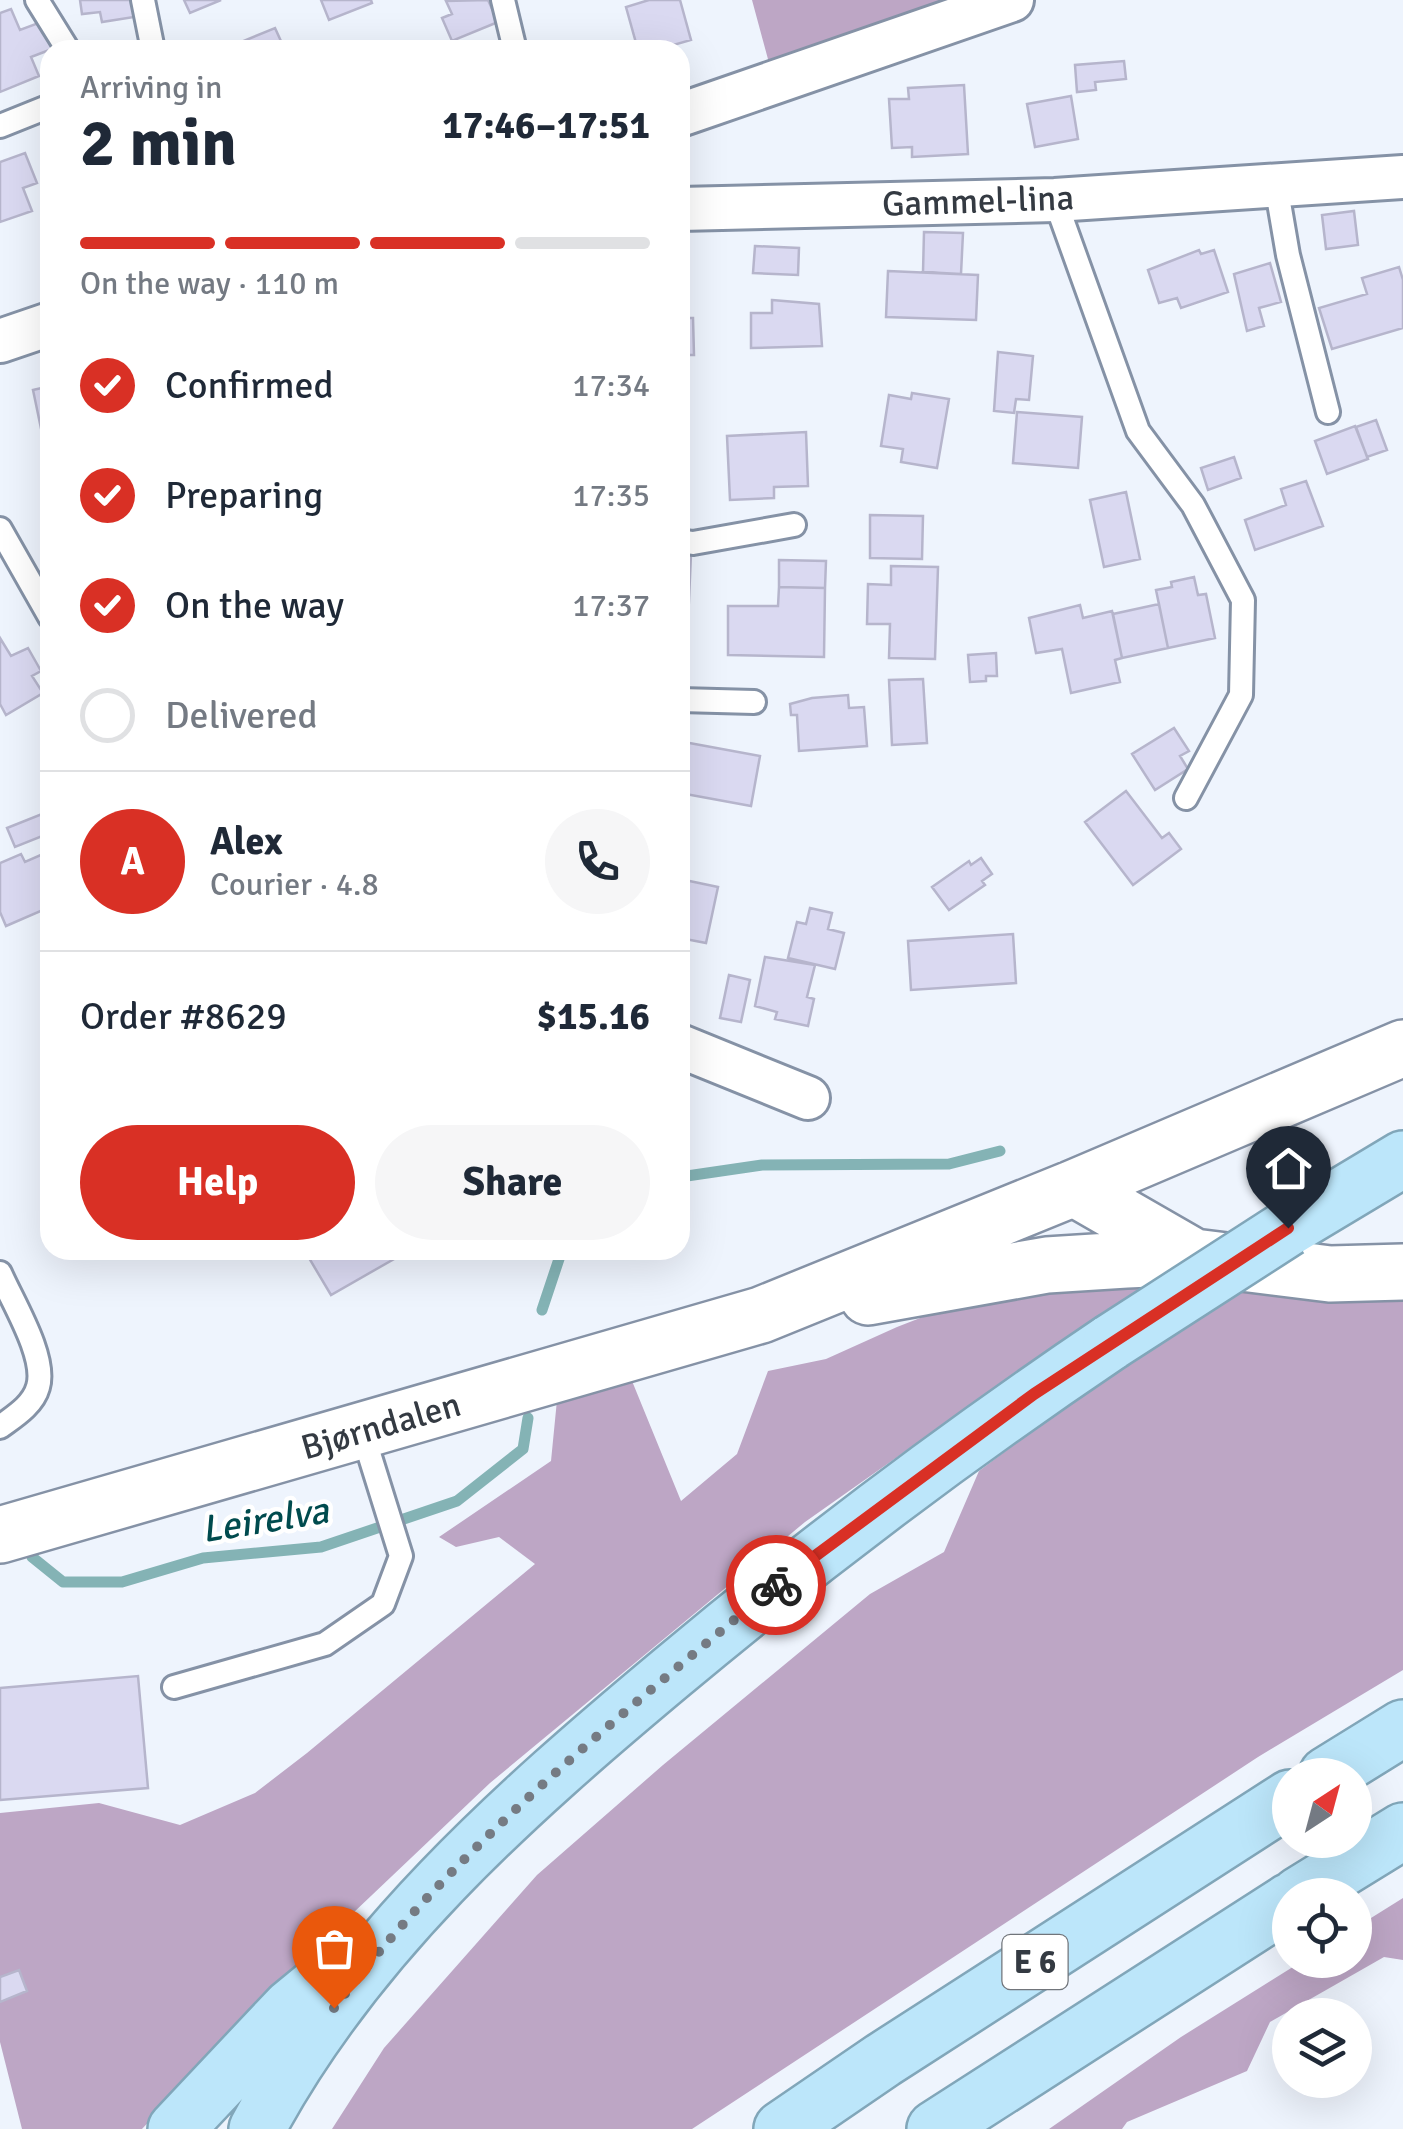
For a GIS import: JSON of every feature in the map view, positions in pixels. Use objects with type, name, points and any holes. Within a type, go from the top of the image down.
[{"type":"highway","points":[[176,2129],[290,2008],[422,1899],[620,1716],[777,1584],[943,1460],[1111,1342],[1403,1159]]},
{"type":"highway","points":[[1355,1758],[1403,1728]]},
{"type":"highway","name":"E 6","points":[[782,2129],[1272,1810]]},
{"type":"highway","points":[[1326,1878],[1403,1830]]},
{"type":"highway","points":[[257,2129],[334,2008],[422,1899]]},
{"type":"highway","name":"E 6","points":[[935,2129],[1272,1913]]},
{"type":"main road","name":"Bjørndalen","points":[[0,1535],[761,1315],[1403,1048]]},
{"type":"main road","name":"Bjørndalen","points":[[1074,1188],[1194,1257]]},
{"type":"main road","name":"Bjørndalen","points":[[761,1315],[1046,1265],[1194,1257],[1330,1274],[1403,1272]]},
{"type":"street","points":[[690,112],[1012,0]]},
{"type":"street","name":"Gammel-lina","points":[[690,210],[1056,200],[1403,177]]},
{"type":"street","points":[[0,340],[40,327]]},
{"type":"street","points":[[690,1050],[808,1098]]},
{"type":"lane","points":[[38,0],[62,40]]},
{"type":"lane","points":[[143,0],[151,40]]},
{"type":"lane","points":[[503,0],[513,40]]},
{"type":"lane","points":[[0,126],[40,110]]},
{"type":"lane","points":[[1276,186],[1288,255],[1328,412]]},
{"type":"lane","points":[[1056,200],[1138,431],[1193,505],[1243,600],[1240,695],[1186,798]]},
{"type":"lane","points":[[690,543],[794,525]]},
{"type":"lane","points":[[0,529],[40,595]]},
{"type":"lane","points":[[690,700],[754,702]]},
{"type":"lane","points":[[0,1273],[40,1364],[38,1388],[25,1409],[0,1427]]},
{"type":"lane","points":[[174,1688],[325,1644],[383,1604],[401,1556],[362,1432]]},
{"type":"shaded area","points":[[752,0],[965,0],[772,74]]},
{"type":"shaded area","points":[[1169,1274],[961,1412],[805,1522],[490,1783],[273,1989],[142,2129],[22,2129],[0,2042],[0,1813],[99,1803],[180,1825],[255,1793],[535,1564],[499,1537],[456,1547],[439,1537],[551,1461],[557,1400],[632,1381],[681,1501],[737,1454],[768,1371],[826,1359],[1026,1277]]},
{"type":"shaded area","points":[[1235,1290],[1403,1292],[1403,1670],[1258,1757],[692,2129],[332,2129],[384,2048],[537,1875],[870,1594],[944,1552],[979,1471],[1137,1353]]},
{"type":"shaded area","points":[[1403,1898],[1403,1960],[1384,1957],[1372,1964],[1372,1917]]},
{"type":"shaded area","points":[[1275,1978],[1347,1978],[1312,1998],[1272,1998],[1272,2021],[1247,2071],[1127,2122],[1122,2129],[1049,2129],[1181,2037]]},
{"type":"building","points":[[80,0],[132,0],[134,17],[102,22],[100,12],[82,14]]},
{"type":"building","points":[[184,0],[221,0],[190,13]]},
{"type":"building","points":[[321,0],[371,0],[372,3],[329,20]]},
{"type":"building","points":[[488,0],[498,22],[452,40],[442,18],[452,14],[446,1]]},
{"type":"building","points":[[649,0],[680,0],[691,40],[635,40],[626,7]]},
{"type":"building","points":[[11,9],[20,30],[41,22],[48,40],[40,40],[40,54],[31,57],[39,76],[0,92],[0,13]]},
{"type":"building","points":[[275,28],[280,40],[246,40]]},
{"type":"building","points":[[1124,61],[1126,79],[1095,82],[1096,90],[1077,92],[1075,65]]},
{"type":"building","points":[[964,85],[968,154],[912,157],[912,147],[892,148],[889,99],[909,99],[908,88]]},
{"type":"building","points":[[1071,96],[1078,139],[1035,147],[1027,104]]},
{"type":"building","points":[[25,153],[37,183],[23,188],[32,211],[0,222],[0,162]]},
{"type":"building","points":[[1354,211],[1358,245],[1326,249],[1322,215]]},
{"type":"building","points":[[924,232],[963,233],[961,274],[923,272]]},
{"type":"building","points":[[755,246],[799,248],[798,275],[753,273]]},
{"type":"building","points":[[1199,250],[1201,254],[1214,250],[1228,292],[1181,308],[1177,298],[1159,303],[1148,270]]},
{"type":"building","points":[[1270,263],[1281,302],[1259,308],[1264,326],[1247,331],[1234,274]]},
{"type":"building","points":[[1399,267],[1403,280],[1403,328],[1332,349],[1319,308],[1367,294],[1362,278]]},
{"type":"building","points":[[888,271],[978,275],[976,320],[886,317]]},
{"type":"building","points":[[772,300],[819,304],[822,346],[751,348],[751,313],[772,313]]},
{"type":"building","points":[[690,318],[693,318],[694,355],[690,355]]},
{"type":"building","points":[[998,352],[1033,356],[1029,400],[1016,399],[1014,413],[994,411]]},
{"type":"building","points":[[40,388],[40,424],[33,390]]},
{"type":"building","points":[[912,393],[949,399],[937,468],[901,462],[903,449],[881,446],[889,395],[911,399]]},
{"type":"building","points":[[1017,412],[1082,417],[1078,468],[1013,463]]},
{"type":"building","points":[[1376,420],[1387,450],[1367,457],[1356,427]]},
{"type":"building","points":[[1355,426],[1368,459],[1327,474],[1315,441]]},
{"type":"building","points":[[806,432],[808,486],[774,487],[774,498],[730,500],[727,436]]},
{"type":"building","points":[[1234,457],[1241,478],[1208,490],[1201,468]]},
{"type":"building","points":[[1306,481],[1323,526],[1255,550],[1245,520],[1286,505],[1281,489]]},
{"type":"building","points":[[1126,492],[1140,559],[1104,567],[1090,500]]},
{"type":"building","points":[[870,515],[923,516],[922,559],[870,558]]},
{"type":"building","points":[[779,560],[826,561],[825,588],[779,587]]},
{"type":"building","points":[[891,566],[938,567],[935,659],[889,658],[890,624],[867,624],[868,584],[891,585]]},
{"type":"building","points":[[1194,577],[1198,595],[1206,594],[1215,638],[1168,648],[1156,590]]},
{"type":"building","points":[[779,587],[825,588],[824,657],[728,655],[728,606],[778,606]]},
{"type":"building","points":[[1159,604],[1168,648],[1122,658],[1113,614]]},
{"type":"building","points":[[1080,605],[1083,618],[1112,611],[1122,658],[1115,660],[1120,682],[1071,693],[1062,649],[1036,653],[1029,618]]},
{"type":"building","points":[[0,638],[11,656],[28,648],[40,669],[32,676],[40,695],[6,715],[0,704]]},
{"type":"building","points":[[996,653],[997,676],[970,682],[968,655]]},
{"type":"building","points":[[923,679],[927,743],[892,745],[889,680]]},
{"type":"building","points":[[848,695],[849,708],[864,707],[867,746],[799,751],[797,715],[791,715],[790,704]]},
{"type":"building","points":[[1174,728],[1189,751],[1180,756],[1188,769],[1155,790],[1132,754]]},
{"type":"building","points":[[690,743],[760,756],[751,806],[690,795]]},
{"type":"building","points":[[1126,791],[1162,838],[1169,833],[1181,849],[1133,885],[1085,822]]},
{"type":"building","points":[[40,815],[40,837],[15,847],[7,828]]},
{"type":"building","points":[[21,854],[25,862],[40,855],[40,911],[6,926],[0,912],[0,863]]},
{"type":"building","points":[[981,858],[992,874],[982,881],[985,885],[949,910],[932,887],[969,861],[971,865]]},
{"type":"building","points":[[690,881],[718,887],[706,943],[690,940]]},
{"type":"building","points":[[810,908],[832,913],[828,929],[844,933],[835,969],[788,958],[797,922],[806,924]]},
{"type":"building","points":[[1013,934],[1016,983],[911,990],[908,941]]},
{"type":"building","points":[[765,957],[815,965],[807,997],[814,999],[808,1026],[775,1019],[777,1012],[755,1006]]},
{"type":"building","points":[[729,975],[750,980],[741,1022],[720,1018]]},
{"type":"building","points":[[310,1260],[392,1260],[331,1295]]},
{"type":"building","points":[[138,1676],[148,1788],[0,1800],[0,1688]]},
{"type":"building","points":[[19,1970],[27,1991],[0,2002],[0,1977]]},
{"type":"waterway","name":"Leirelva","points":[[690,1176],[762,1165],[949,1164],[1000,1151]]},
{"type":"waterway","name":"Leirelva","points":[[542,1310],[559,1260]]},
{"type":"waterway","name":"Leirelva","points":[[32,1557],[63,1582],[122,1582],[203,1558],[321,1547],[457,1501],[523,1449],[528,1418]]},
{"type":"way so far","points":[[334,2008],[368,1962],[459,1862],[620,1716],[776,1585]]},
{"type":"route","points":[[776,1585],[1034,1394],[1288,1228]]}]
